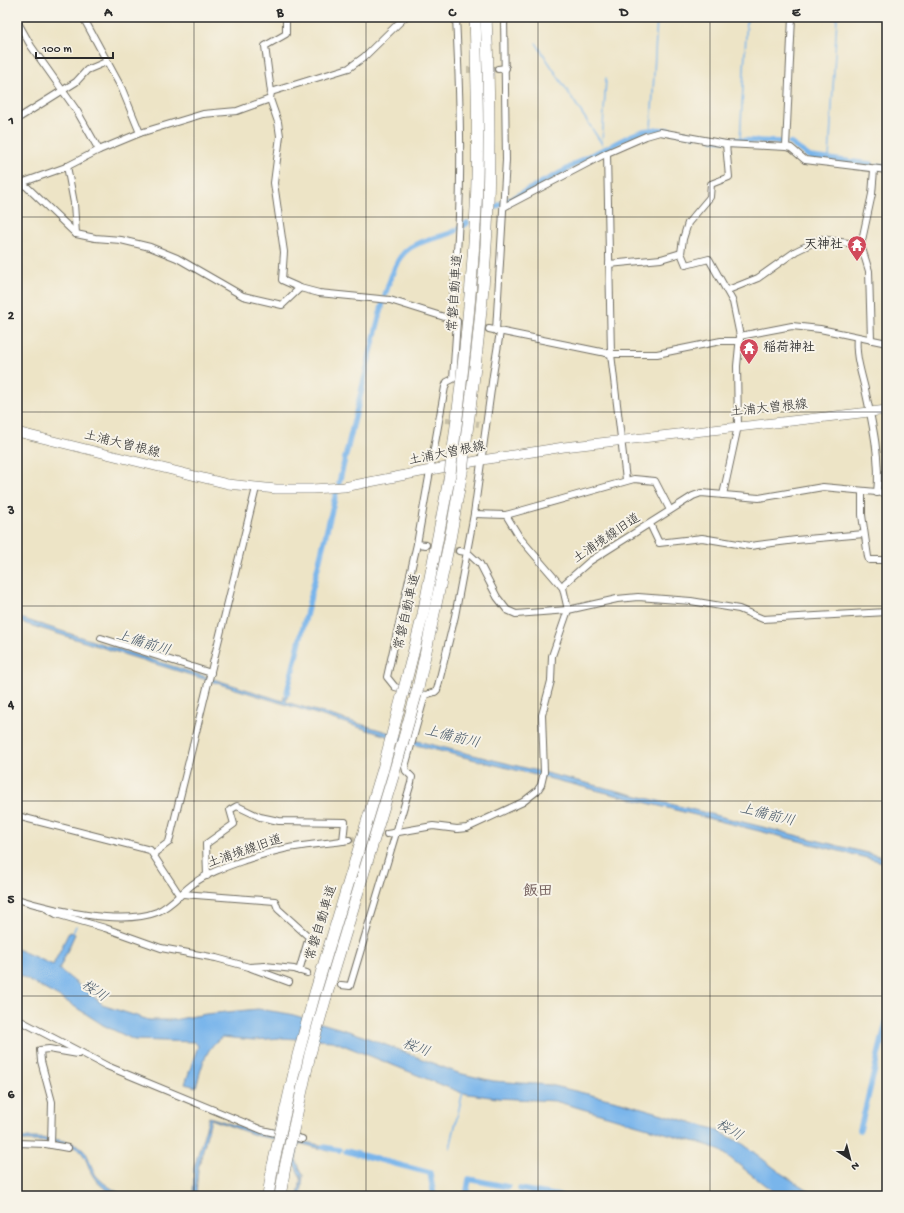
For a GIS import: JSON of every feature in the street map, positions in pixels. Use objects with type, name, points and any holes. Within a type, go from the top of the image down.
[{"type":"highway","name":"常磐自動車道","points":[[280,1196],[310,1054],[326,997],[394,773],[422,691],[462,472],[467,385],[468,326],[476,199],[477,136],[475,17]]},
{"type":"highway","name":"常磐自動車道","points":[[268,1196],[273,1165],[298,1055],[315,993],[383,769],[423,614],[467,385],[491,330],[486,17]]},
{"type":"main road","name":"土浦大曽根線","points":[[17,432],[213,480],[256,488],[295,490],[336,488],[482,460],[622,440],[887,410]]},
{"type":"street","points":[[84,17],[106,62],[122,89],[140,133]]},
{"type":"street","points":[[286,17],[286,34],[265,46],[271,92],[270,99],[278,122],[280,136],[274,183],[284,252],[282,280],[300,288],[335,295],[390,300],[457,321],[453,379],[447,382],[445,387],[443,419],[430,470],[417,544],[388,678],[395,687],[435,692],[437,690],[455,616],[474,514],[493,374],[491,330],[504,207],[506,160],[506,68],[504,17]]},
{"type":"street","points":[[271,92],[349,68],[364,58],[405,17]]},
{"type":"street","points":[[450,319],[455,282],[458,225],[459,71],[456,17]]},
{"type":"street","points":[[786,147],[792,17]]},
{"type":"street","points":[[17,21],[77,111],[99,150]]},
{"type":"street","points":[[17,119],[76,82],[87,70],[106,62]]},
{"type":"street","points":[[498,69],[506,68]]},
{"type":"street","points":[[459,71],[466,70]]},
{"type":"street","points":[[18,182],[24,182],[68,166],[99,150],[140,133],[203,114],[237,111],[270,99]]},
{"type":"street","points":[[504,207],[607,153],[646,136],[660,132],[726,144],[786,147],[791,148],[805,160],[874,170],[887,170]]},
{"type":"street","points":[[723,495],[738,426],[737,366],[740,338],[733,302],[728,290],[709,258],[686,265],[681,253],[688,223],[710,196],[711,184],[729,177],[726,144]]},
{"type":"street","points":[[607,153],[612,354],[626,480]]},
{"type":"street","points":[[68,166],[74,203],[76,234]]},
{"type":"street","points":[[871,340],[869,271],[861,245],[872,194],[874,170]]},
{"type":"street","points":[[18,182],[27,187],[76,234],[95,238],[121,240],[150,247],[176,258],[242,296],[282,305],[300,288]]},
{"type":"street","points":[[728,290],[758,278],[796,251],[821,239],[861,245]]},
{"type":"street","points":[[610,264],[661,259],[681,253]]},
{"type":"street","points":[[491,330],[612,354],[658,354],[792,326],[820,329],[887,343]]},
{"type":"street","points":[[857,337],[858,364],[869,411],[877,462],[877,493]]},
{"type":"street","points":[[479,424],[487,425]]},
{"type":"street","points":[[474,514],[506,515],[585,494],[626,480],[655,481],[670,510]]},
{"type":"street","name":"土浦境線旧道","points":[[563,588],[565,583],[590,561],[670,510],[701,493],[759,498],[823,487],[887,494]]},
{"type":"street","points":[[153,854],[169,842],[256,488]]},
{"type":"street","points":[[862,491],[864,534],[869,560],[887,560]]},
{"type":"street","points":[[387,834],[433,826],[457,829],[467,828],[523,802],[537,791],[542,782],[544,772],[542,714],[551,681],[552,656],[568,610],[563,588],[520,538],[506,515]]},
{"type":"street","points":[[650,524],[659,543],[702,538],[750,546],[864,534]]},
{"type":"street","points":[[417,544],[426,545]]},
{"type":"street","points":[[459,551],[467,552],[480,564],[496,597],[510,612],[543,613],[568,610],[617,598],[638,597],[691,601],[739,609],[763,619],[887,612]]},
{"type":"street","points":[[101,638],[211,674]]},
{"type":"street","points":[[341,985],[350,986],[412,777],[406,771],[405,767],[411,746],[422,691]]},
{"type":"street","name":"土浦境線旧道","points":[[17,899],[42,907],[106,917],[142,916],[158,912],[193,884],[207,876],[246,860],[293,847],[346,841],[345,822],[279,821],[260,817],[237,806],[230,810],[234,824],[206,844],[207,876]]},
{"type":"street","points":[[17,816],[150,850],[181,895],[275,901],[278,909],[309,937],[299,971]]},
{"type":"street","points":[[42,907],[56,914],[105,928],[161,948],[216,958],[249,967],[289,982]]},
{"type":"street","points":[[249,967],[265,966],[307,973]]},
{"type":"street","points":[[17,1019],[80,1054],[262,1130],[302,1139]]},
{"type":"street","points":[[51,1145],[52,1102],[40,1061],[40,1050],[80,1054]]},
{"type":"street","points":[[17,1143],[51,1145],[68,1148]]},
{"type":"water","points":[[17,617],[283,701],[285,693],[288,693],[286,702],[417,741],[887,858],[887,863],[416,745],[17,621]]},
{"type":"water","points":[[69,932],[75,934],[59,969],[105,1006],[149,1020],[173,1020],[206,1014],[258,1009],[290,1014],[355,1033],[458,1073],[493,1081],[550,1085],[621,1102],[714,1129],[743,1144],[782,1174],[817,1196],[779,1196],[721,1151],[710,1146],[555,1101],[497,1098],[462,1093],[333,1041],[281,1038],[254,1040],[222,1037],[207,1053],[196,1087],[185,1084],[198,1046],[195,1042],[134,1040],[103,1025],[66,1001],[17,974],[17,949],[53,965]]},
{"type":"water","points":[[209,1117],[259,1133],[330,1147],[329,1151],[299,1143],[296,1160],[303,1175],[301,1196],[298,1196],[301,1178],[293,1162],[297,1143],[258,1136],[211,1119],[198,1169],[196,1196],[193,1196],[194,1168]]},
{"type":"water","points":[[17,1138],[61,1140],[77,1145],[85,1151],[96,1176],[103,1183],[125,1196],[120,1196],[107,1190],[99,1183],[93,1176],[82,1153],[75,1147],[50,1142],[17,1141]]},
{"type":"waterway","points":[[651,130],[657,17]]},
{"type":"waterway","points":[[740,141],[747,17]]},
{"type":"waterway","points":[[829,159],[837,17]]},
{"type":"waterway","points":[[536,43],[602,144]]},
{"type":"waterway","points":[[602,144],[606,78]]},
{"type":"waterway","points":[[607,148],[635,134],[650,130],[669,130],[694,135]]},
{"type":"waterway","points":[[713,139],[783,142]]},
{"type":"waterway","points":[[790,143],[810,157],[871,164]]},
{"type":"waterway","points":[[507,201],[604,149]]},
{"type":"waterway","points":[[879,166],[887,166]]},
{"type":"waterway","points":[[495,207],[501,204]]},
{"type":"waterway","points":[[460,228],[467,223]]},
{"type":"waterway","points":[[385,295],[394,269],[402,255],[408,249],[415,245],[455,231]]},
{"type":"waterway","points":[[339,483],[383,302]]},
{"type":"waterway","points":[[287,693],[336,493]]},
{"type":"waterway","points":[[72,935],[76,926]]},
{"type":"waterway","points":[[860,1130],[887,1019]]},
{"type":"waterway","points":[[450,1148],[463,1091]]},
{"type":"waterway","points":[[323,1147],[339,1150]]},
{"type":"waterway","points":[[346,1151],[430,1173],[434,1196]]},
{"type":"waterway","points":[[466,1196],[469,1179],[508,1187]]},
{"type":"waterway","points":[[520,1189],[559,1196]]},
{"type":"tunnel","points":[[467,70],[498,69]]},
{"type":"tunnel","points":[[457,321],[489,329]]},
{"type":"tunnel","points":[[446,420],[458,421]]},
{"type":"tunnel","points":[[467,422],[479,424]]},
{"type":"tunnel","points":[[426,545],[459,551]]},
{"type":"tunnel","points":[[349,840],[387,834]]},
{"type":"place","name":"天神社","points":[[857,262]]},
{"type":"place","name":"稲荷神社","points":[[749,365]]},
{"type":"district","name":"飯田","points":[[538,892]]},
{"type":"water label","name":"上備前川","points":[[143,644]]},
{"type":"water label","name":"上備前川","points":[[452,738]]},
{"type":"water label","name":"上備前川","points":[[767,816]]},
{"type":"water label","name":"桜川","points":[[94,992]]},
{"type":"water label","name":"桜川","points":[[416,1049]]},
{"type":"water label","name":"桜川","points":[[729,1131]]}]
